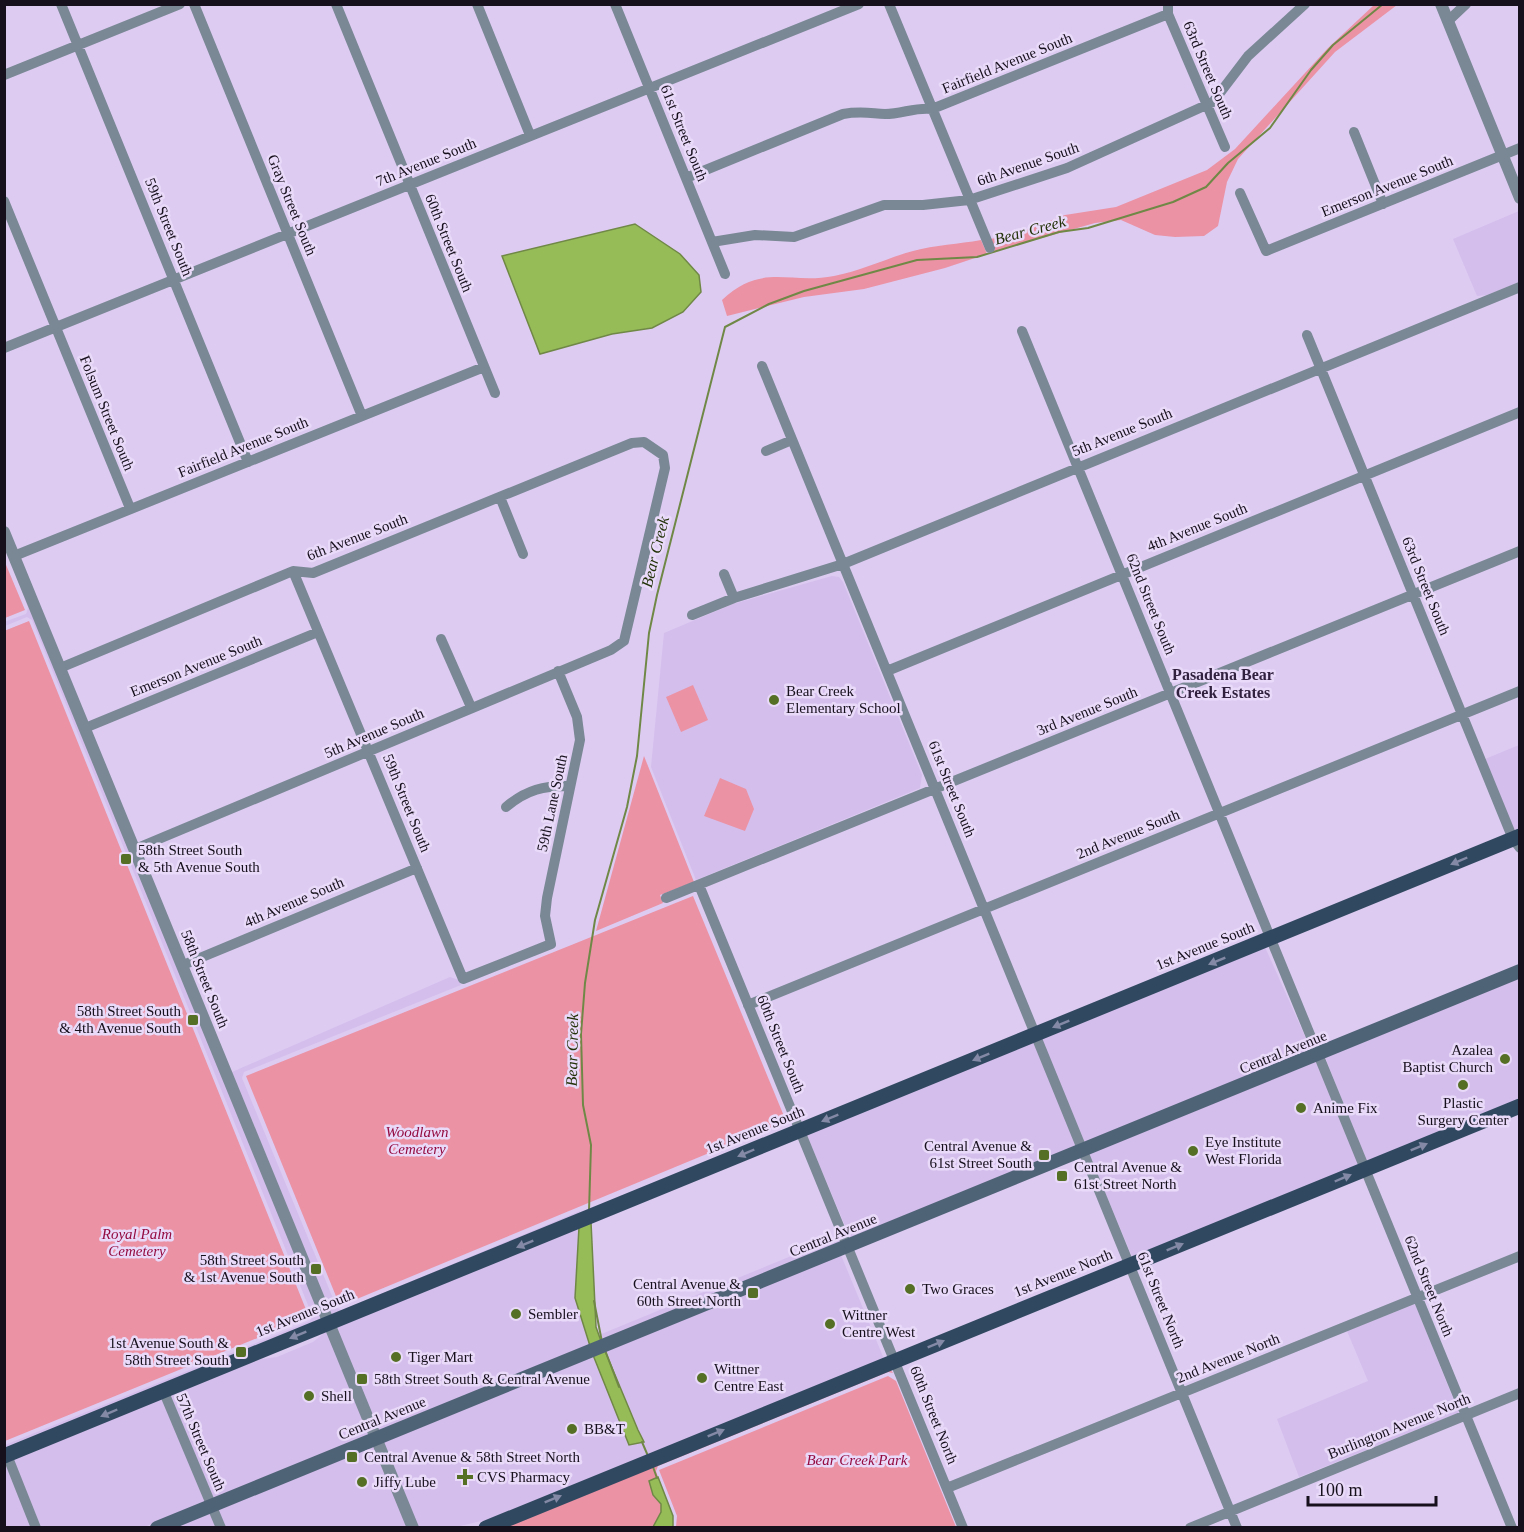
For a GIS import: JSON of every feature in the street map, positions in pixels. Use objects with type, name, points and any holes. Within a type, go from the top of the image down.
[{"type":"main road","name":"1st Avenue South","points":[[6,1456],[1035,1035],[1517,841]]},
{"type":"main road","name":"Central Avenue","points":[[157,1527],[1520,971]]},
{"type":"main road","name":"1st Avenue North","points":[[486,1527],[1520,1107]]},
{"type":"street","name":"59th Street South","points":[[62,4],[248,462]]},
{"type":"street","points":[[4,75],[180,4]]},
{"type":"street","name":"Gray Street South","points":[[194,4],[362,416]]},
{"type":"street","name":"60th Street South","points":[[336,4],[495,393]]},
{"type":"street","points":[[477,4],[530,135]]},
{"type":"street","name":"61st Street South","points":[[615,4],[725,274]]},
{"type":"street","name":"7th Avenue South","points":[[4,348],[859,4]]},
{"type":"street","points":[[889,4],[990,248]]},
{"type":"street","points":[[1441,4],[1520,198]]},
{"type":"street","points":[[1448,21],[1466,4]]},
{"type":"street","name":"6th Avenue South","points":[[712,242],[755,235],[794,237],[884,205],[923,205],[969,200],[1067,168],[1205,106],[1220,95],[1262,43],[1300,7]]},
{"type":"street","name":"Fairfield Avenue South","points":[[686,178],[843,114],[862,110],[885,114],[918,108],[932,109],[1168,9]]},
{"type":"street","name":"63rd Street South","points":[[1168,9],[1205,106],[1225,147]]},
{"type":"street","points":[[1354,132],[1383,204]]},
{"type":"street","name":"Emerson Avenue South","points":[[1240,193],[1266,251],[1520,148]]},
{"type":"street","name":"Folsum Street South","points":[[4,201],[130,508]]},
{"type":"street","name":"5th Avenue South","points":[[692,615],[734,598],[843,564],[1520,287]]},
{"type":"street","name":"62nd Street South","points":[[1022,331],[1319,1054]]},
{"type":"street","name":"63rd Street South","points":[[1307,334],[1462,715],[1517,841]]},
{"type":"street","name":"61st Street South","points":[[762,366],[1083,1151]]},
{"type":"street","name":"Fairfield Avenue South","points":[[14,556],[484,367]]},
{"type":"street","name":"4th Avenue South","points":[[887,671],[1520,412]]},
{"type":"street","points":[[766,451],[792,440]]},
{"type":"street","name":"6th Avenue South","points":[[60,668],[293,571],[313,573],[632,443],[644,442],[663,454],[665,468],[624,641]]},
{"type":"street","points":[[500,497],[523,554]]},
{"type":"street","name":"58th Street South","points":[[4,532],[413,1527]]},
{"type":"street","name":"3rd Avenue South","points":[[666,898],[1520,551]]},
{"type":"street","name":"59th Street South","points":[[293,571],[463,980]]},
{"type":"street","points":[[724,574],[734,598]]},
{"type":"street","name":"Emerson Avenue South","points":[[85,728],[318,632]]},
{"type":"street","points":[[441,639],[471,707]]},
{"type":"street","name":"5th Avenue South","points":[[135,849],[611,650],[624,641]]},
{"type":"street","name":"59th Lane South","points":[[463,980],[551,944],[545,916],[547,898],[580,740],[577,717],[558,671]]},
{"type":"street","name":"2nd Avenue South","points":[[748,1005],[1520,691]]},
{"type":"street","points":[[506,807],[518,796],[540,787],[570,786]]},
{"type":"street","name":"4th Avenue South","points":[[183,964],[417,867]]},
{"type":"street","name":"60th Street South","points":[[699,885],[849,1246]]},
{"type":"street","name":"62nd Street North","points":[[1319,1054],[1512,1527]]},
{"type":"street","name":"61st Street North","points":[[1083,1151],[1237,1527]]},
{"type":"street","name":"60th Street North","points":[[849,1246],[963,1527]]},
{"type":"street","name":"2nd Avenue North","points":[[947,1488],[1520,1256]]},
{"type":"street","name":"57th Street South","points":[[163,1390],[221,1527]]},
{"type":"street","name":"Burlington Avenue North","points":[[1190,1527],[1520,1393]]},
{"type":"street","points":[[6,1456],[36,1527]]},
{"type":"shaded area","points":[[1519,211],[1519,282],[1487,295],[1477,296],[1453,239]]},
{"type":"shaded area","points":[[635,224],[680,254],[699,275],[701,292],[683,312],[652,328],[612,334],[540,354],[502,256]]},
{"type":"shaded area","points":[[5,544],[324,1320],[5,1451],[5,1445],[310,1321],[312,1315],[32,620],[27,617],[5,626],[4,622],[26,614],[28,608]]},
{"type":"shaded area","name":"Bear Creek Elementary School","points":[[832,576],[839,577],[843,582],[922,775],[920,788],[696,880],[651,767],[664,633],[733,604]]},
{"type":"shaded area","points":[[1519,745],[1519,831],[1515,832],[1485,759]]},
{"type":"shaded area","points":[[1265,947],[1312,1052],[1086,1145],[1041,1038]]},
{"type":"shaded area","points":[[450,977],[459,980],[461,985],[244,1072],[242,1078],[337,1308],[342,1310],[580,1211],[580,1217],[332,1316],[232,1072]]},
{"type":"shaded area","points":[[1519,977],[1519,1101],[1367,1163],[1325,1057]]},
{"type":"shaded area","points":[[1033,1041],[1077,1148],[851,1240],[806,1133]]},
{"type":"shaded area","points":[[1317,1061],[1359,1166],[1133,1259],[1089,1154]]},
{"type":"shaded area","points":[[591,1222],[596,1327],[601,1341],[590,1346],[575,1298],[579,1227]]},
{"type":"shaded area","points":[[579,1227],[575,1298],[590,1346],[378,1432],[335,1325]]},
{"type":"shaded area","points":[[840,1236],[843,1243],[601,1341],[599,1335]]},
{"type":"shaded area","points":[[841,1255],[884,1359],[498,1517],[456,1527],[418,1527],[382,1441],[593,1355],[597,1367],[644,1442],[605,1351]]},
{"type":"shaded area","points":[[1415,1304],[1459,1413],[1299,1477],[1277,1419],[1368,1381],[1347,1331]]},
{"type":"shaded area","points":[[328,1330],[370,1435],[214,1499],[169,1393],[247,1361],[277,1357],[313,1342]]},
{"type":"shaded area","points":[[605,1351],[644,1442],[629,1445],[593,1355]]},
{"type":"shaded area","points":[[161,1396],[205,1503],[144,1527],[41,1527],[13,1458]]},
{"type":"shaded area","points":[[374,1445],[409,1527],[226,1527],[217,1508]]},
{"type":"shaded area","points":[[4,1461],[32,1527],[5,1528]]},
{"type":"shaded area","points":[[658,1477],[673,1516],[673,1527],[653,1527],[661,1512],[661,1504],[653,1495],[649,1481]]},
{"type":"shaded area","points":[[209,1512],[216,1528],[170,1528]]},
{"type":"green space","points":[[1374,5],[1397,5],[1335,52],[1238,159],[1227,182],[1218,226],[1204,236],[1155,235],[1121,220],[1095,223],[992,252],[995,250],[990,239],[1009,236],[1065,215],[1116,207],[1207,170],[1235,149],[1328,48]]},
{"type":"green space","points":[[981,240],[987,254],[945,268],[864,289],[804,297],[727,316],[722,300],[736,288],[750,281],[776,277],[834,276],[913,251]]},
{"type":"green space","points":[[4,560],[25,610],[5,618],[4,618]]},
{"type":"green space","name":"Royal Palm Cemetery","points":[[29,621],[309,1317],[5,1441],[4,631]]},
{"type":"green space","points":[[693,685],[708,720],[681,732],[666,697]]},
{"type":"green space","points":[[644,756],[694,882],[660,895],[663,903],[596,931]]},
{"type":"green space","points":[[720,778],[746,789],[754,809],[745,831],[704,816]]},
{"type":"green space","name":"Woodlawn Cemetery","points":[[693,896],[786,1121],[340,1306],[246,1076]]},
{"type":"green space","points":[[890,1369],[893,1373],[888,1372],[658,1466],[656,1471],[658,1477],[649,1481],[653,1495],[661,1504],[661,1512],[653,1527],[498,1528]]},
{"type":"green space","name":"Bear Creek Park","points":[[888,1376],[896,1381],[956,1527],[676,1527],[677,1516],[659,1470]]},
{"type":"waterway","name":"Bear Creek","points":[[589,1211],[591,1145],[583,1105],[581,1034],[585,983],[595,920],[627,807],[637,756],[649,633],[657,595],[725,327],[769,304],[804,291],[917,260],[977,257],[1059,232],[1088,228],[1173,202],[1206,187],[1228,163],[1270,128],[1311,70],[1333,45],[1383,4]]},
{"type":"waterway","name":"Bear Creek","points":[[594,1301],[602,1342]]},
{"type":"waterway","name":"Bear Creek","points":[[605,1350],[619,1387]]},
{"type":"waterway","name":"Bear Creek","points":[[642,1442],[648,1456]]},
{"type":"waterway","name":"Bear Creek","points":[[653,1467],[657,1478]]},
{"type":"place","name":"Bear Creek Elementary School","points":[[774,700]]},
{"type":"place","name":"58th Street South & 5th Avenue South","points":[[126,859]]},
{"type":"place","name":"58th Street South & 4th Avenue South","points":[[193,1020]]},
{"type":"place","name":"Azalea Baptist Church","points":[[1505,1059]]},
{"type":"place","name":"Plastic Surgery Center","points":[[1463,1085]]},
{"type":"place","name":"Anime Fix","points":[[1301,1108]]},
{"type":"place","name":"Eye Institute West Florida","points":[[1193,1151]]},
{"type":"place","name":"Central Avenue & 61st Street South","points":[[1044,1155]]},
{"type":"place","name":"Central Avenue & 61st Street North","points":[[1062,1176]]},
{"type":"place","name":"58th Street South & 1st Avenue South","points":[[316,1269]]},
{"type":"place","name":"Two Graces","points":[[910,1289]]},
{"type":"place","name":"Central Avenue & 60th Street North","points":[[753,1293]]},
{"type":"place","name":"Sembler","points":[[516,1314]]},
{"type":"place","name":"Wittner Centre West","points":[[830,1324]]},
{"type":"place","name":"1st Avenue South & 58th Street South","points":[[241,1352]]},
{"type":"place","name":"Tiger Mart","points":[[396,1357]]},
{"type":"place","name":"Wittner Centre East","points":[[702,1378]]},
{"type":"place","name":"58th Street South & Central Avenue","points":[[362,1379]]},
{"type":"place","name":"Shell","points":[[309,1396]]},
{"type":"place","name":"BB&T","points":[[572,1429]]},
{"type":"place","name":"Central Avenue & 58th Street North","points":[[352,1457]]},
{"type":"place","name":"CVS Pharmacy","points":[[465,1477]]},
{"type":"place","name":"Jiffy Lube","points":[[362,1482]]},
{"type":"district","name":"Pasadena Bear Creek Estates","points":[[1223,683]]}]
